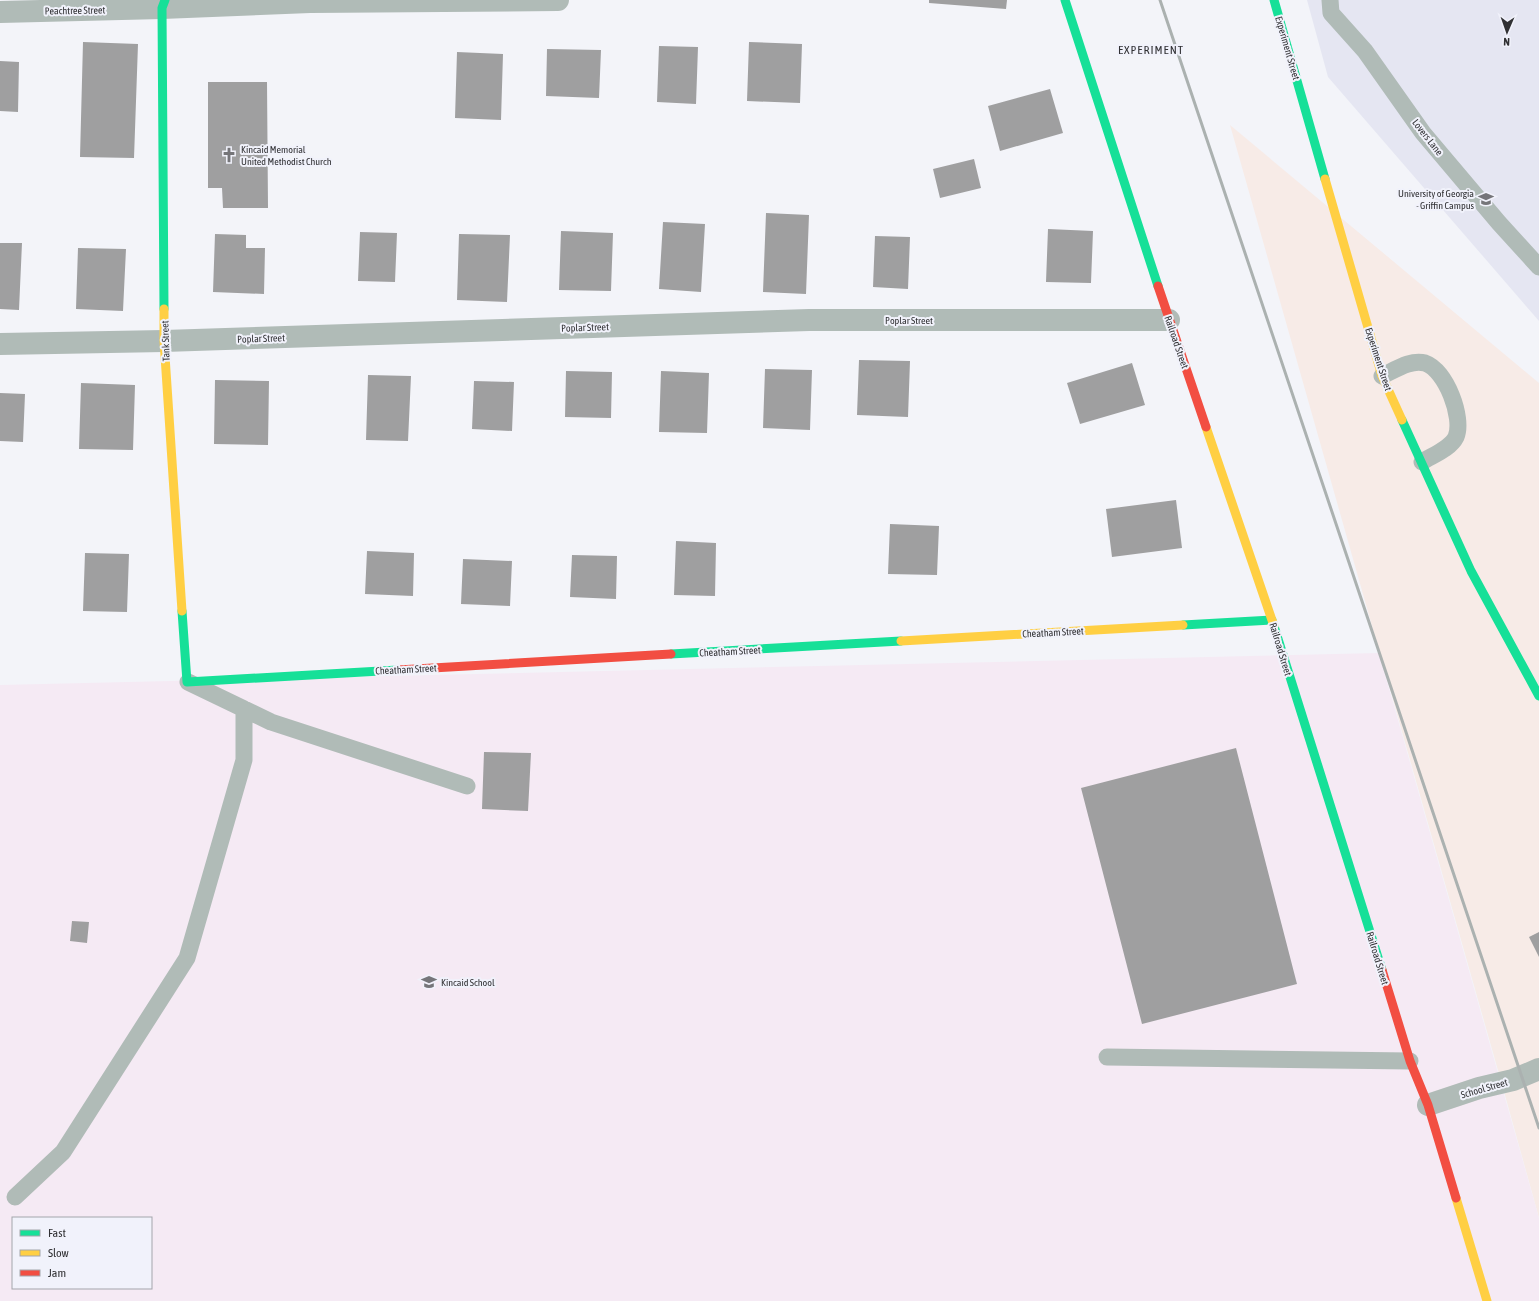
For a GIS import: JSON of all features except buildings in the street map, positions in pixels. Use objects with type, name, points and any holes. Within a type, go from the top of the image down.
[{"type":"street","name":"Peachtree Street","points":[[0,12],[164,4],[309,1],[558,0]]},
{"type":"street","name":"Railroad Street","points":[[1065,0],[1170,320],[1272,620],[1410,1060],[1428,1105],[1487,1301]]},
{"type":"street","name":"Experiment Street","points":[[1274,0],[1382,376],[1471,571],[1539,696]]},
{"type":"street","name":"Tank Street","points":[[164,4],[164,341],[187,682]]},
{"type":"street","name":"Poplar Street","points":[[0,344],[164,341],[809,320],[1170,320]]},
{"type":"street","name":"Cheatham Street","points":[[187,682],[1272,620]]},
{"type":"street","name":"School Street","points":[[1428,1105],[1479,1088],[1513,1080],[1539,1069]]},
{"type":"lane","name":"Lovers Lane","points":[[1330,0],[1331,13],[1365,51],[1423,133],[1499,223],[1539,267]]},
{"type":"lane","points":[[1382,376],[1409,364],[1425,363],[1438,371],[1448,389],[1456,408],[1459,426],[1456,438],[1448,447],[1422,462]]},
{"type":"lane","points":[[187,682],[271,722],[467,786]]},
{"type":"lane","points":[[15,1197],[63,1152],[187,958],[244,760],[244,709]]},
{"type":"lane","points":[[1107,1057],[1410,1060]]},
{"type":"shaded area","name":"University of Georgia - Griffin Campus","points":[[1307,0],[1539,0],[1539,321],[1328,77]]},
{"type":"shaded area","points":[[1230,125],[1539,383],[1539,1218],[1503,1088]]},
{"type":"shaded area","points":[[1379,653],[1539,1218],[1539,1301],[0,1301],[0,685]]},
{"type":"railway","points":[[1160,0],[1539,1128]]},
{"type":"traffic: fast","points":[[164,309],[162,8],[165,0]]},
{"type":"traffic: fast","points":[[1065,0],[1158,286]]},
{"type":"traffic: fast","points":[[1274,0],[1325,179]]},
{"type":"traffic: fast","points":[[1402,420],[1471,571],[1539,696]]},
{"type":"traffic: fast","points":[[182,611],[187,682],[398,670]]},
{"type":"traffic: fast","points":[[1183,625],[1272,620]]},
{"type":"traffic: fast","points":[[1274,626],[1382,970]]},
{"type":"traffic: fast","points":[[671,654],[901,641]]},
{"type":"traffic: slow","points":[[1325,179],[1382,376],[1402,420]]},
{"type":"traffic: slow","points":[[164,309],[164,341],[182,611]]},
{"type":"traffic: slow","points":[[1206,427],[1274,626]]},
{"type":"traffic: slow","points":[[901,641],[1183,625]]},
{"type":"traffic: slow","points":[[1456,1198],[1487,1301]]},
{"type":"traffic: jam","points":[[1158,286],[1206,427]]},
{"type":"traffic: jam","points":[[398,670],[671,654]]},
{"type":"traffic: jam","points":[[1382,970],[1410,1061],[1428,1105],[1456,1198]]},
{"type":"place","name":"Kincaid Memorial United Methodist Church","points":[[229,155]]},
{"type":"place","name":"University of Georgia - Griffin Campus","points":[[1486,199]]},
{"type":"place","name":"Kincaid School","points":[[429,982]]},
{"type":"district","name":"EXPERIMENT","points":[[1151,50]]}]
